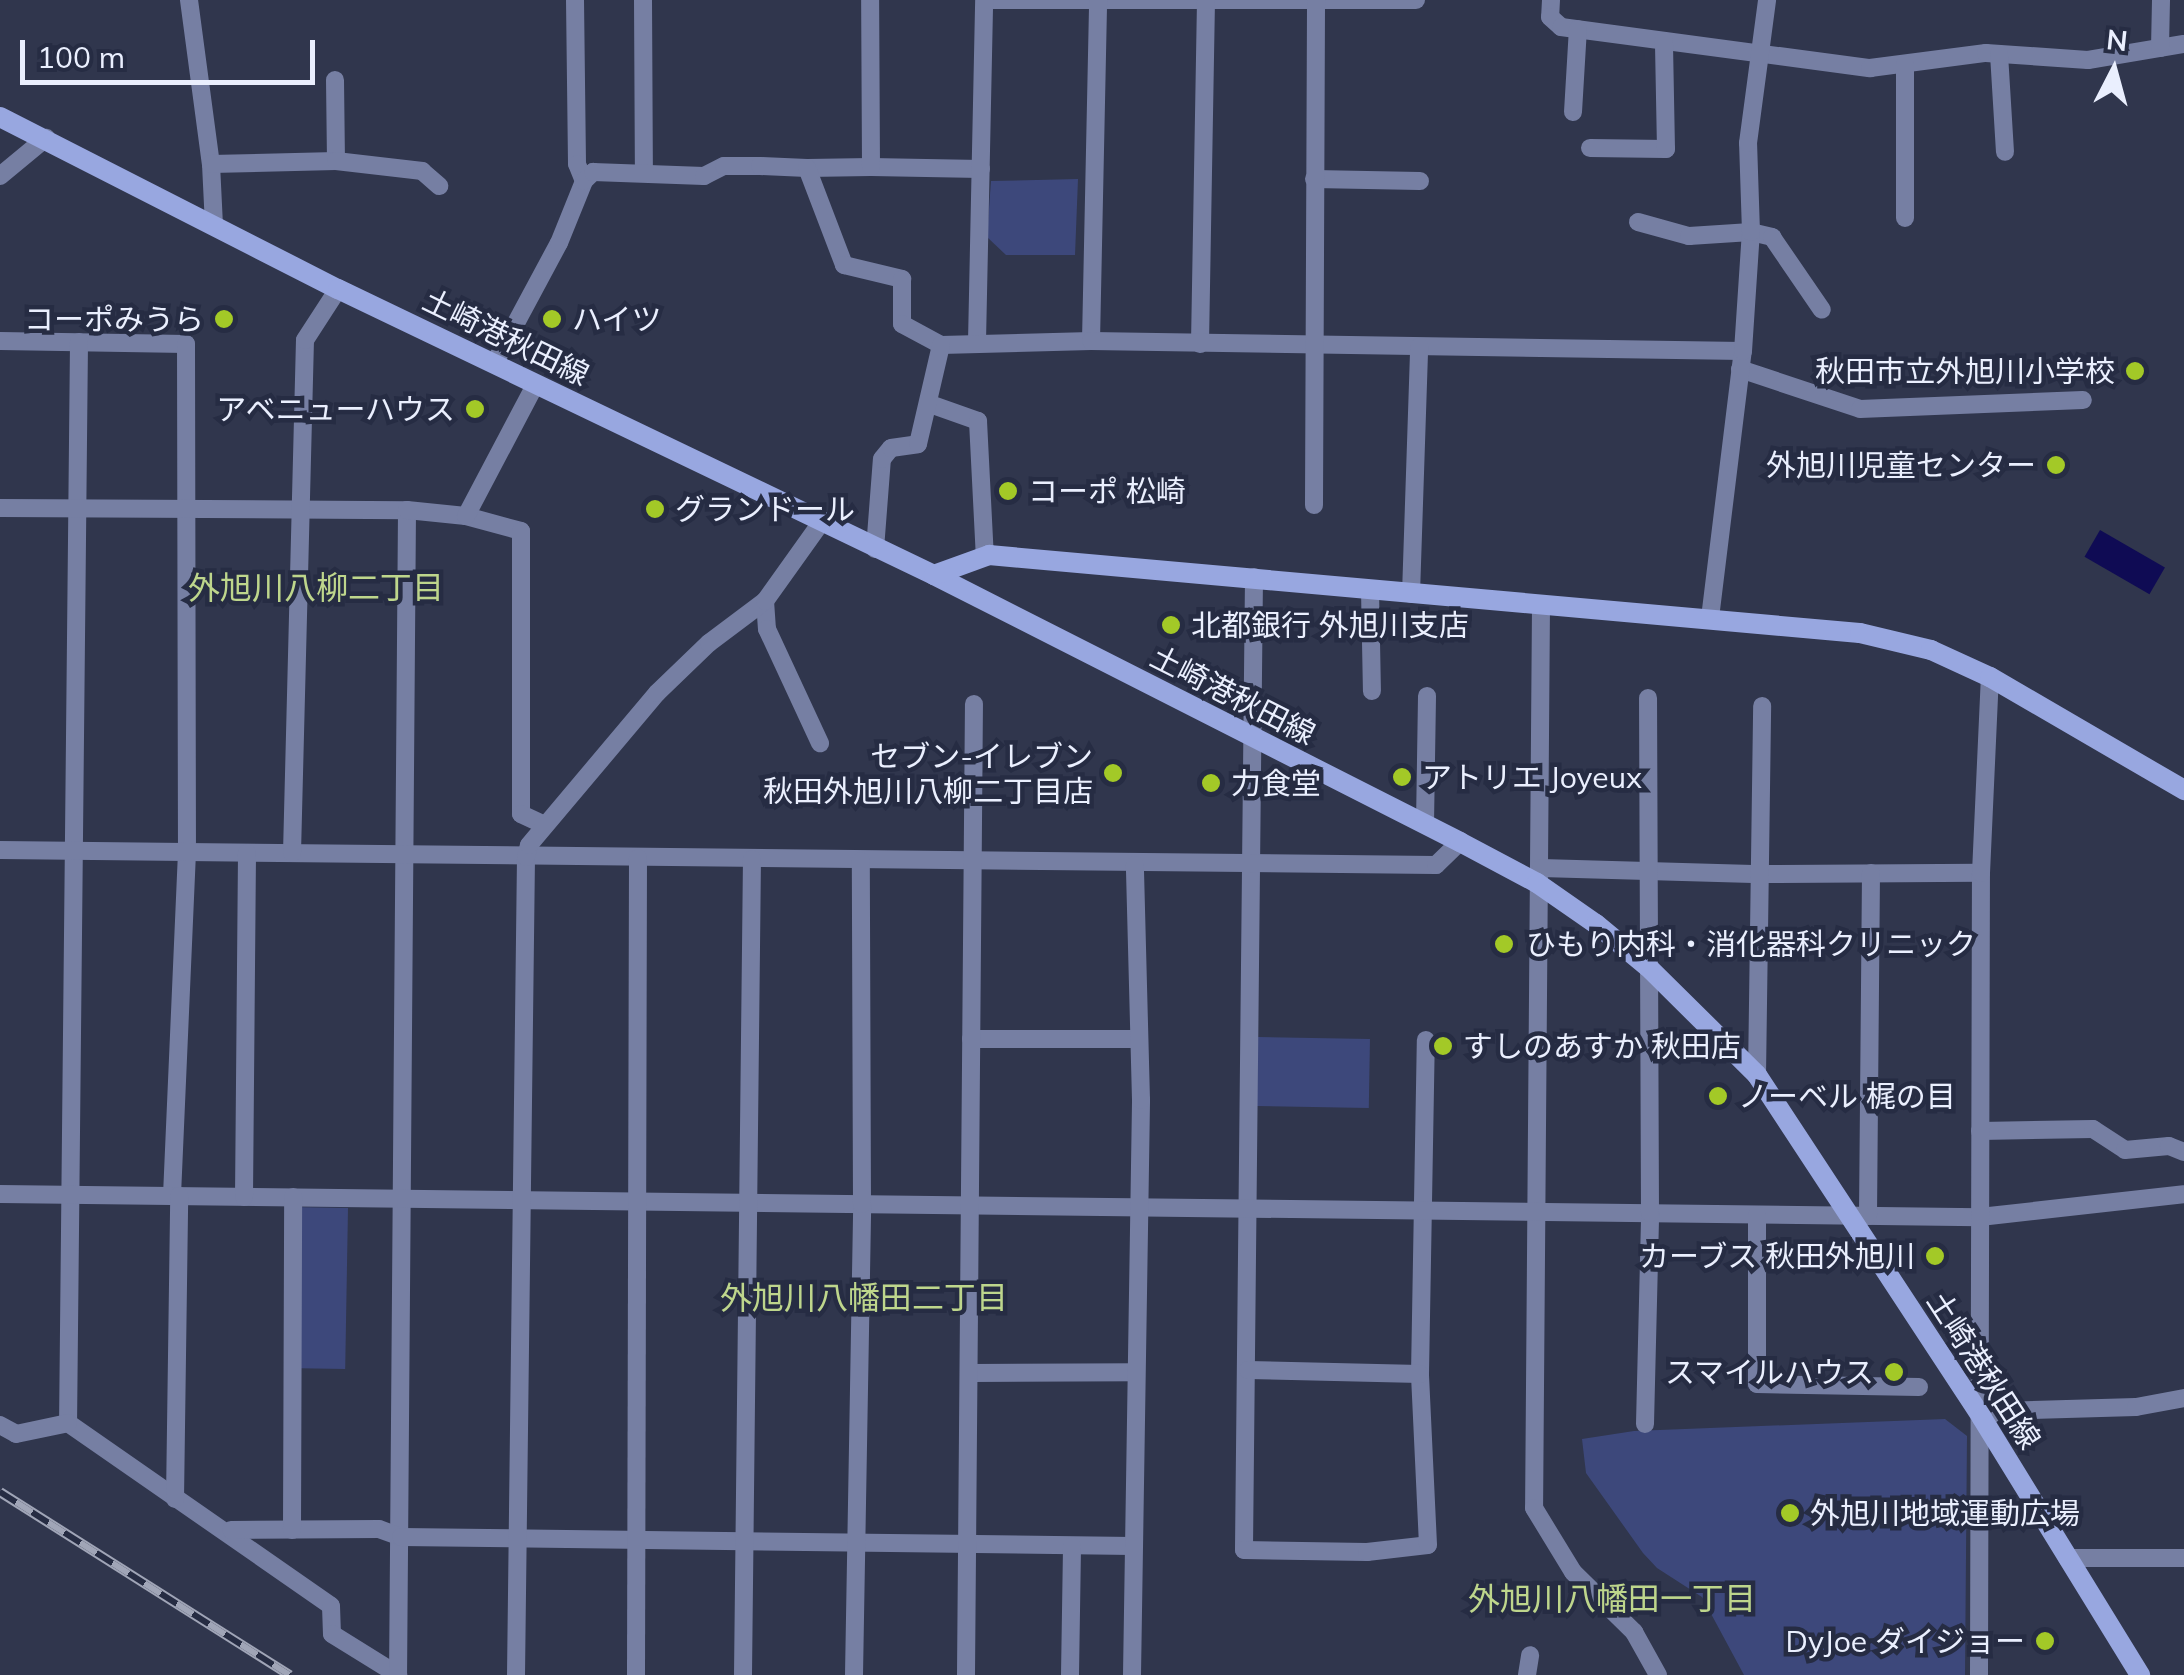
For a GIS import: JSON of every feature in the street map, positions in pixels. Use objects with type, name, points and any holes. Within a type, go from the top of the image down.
[{"type":"main road","name":"土崎港秋田線","points":[[0,117],[535,386],[934,575],[1250,739],[1460,842],[1539,875],[1648,967],[1757,1075],[1982,1418],[2140,1675]]},
{"type":"main road","points":[[934,575],[985,557],[1254,577],[1860,633],[1931,650],[1990,678],[2184,790]]},
{"type":"street","points":[[189,0],[214,225]]},
{"type":"street","points":[[576,0],[578,164],[584,181]]},
{"type":"street","points":[[643,0],[644,170]]},
{"type":"street","points":[[870,0],[871,167]]},
{"type":"street","points":[[977,342],[986,0],[1416,0]]},
{"type":"street","points":[[1551,0],[1550,17],[1562,26],[1761,57],[1870,68],[1999,54],[2088,60],[2184,44]]},
{"type":"street","points":[[1710,618],[1741,360],[1751,232],[1748,143],[1767,0]]},
{"type":"street","points":[[2160,48],[2161,0]]},
{"type":"street","points":[[1090,342],[1098,1]]},
{"type":"street","points":[[1314,505],[1316,1]]},
{"type":"street","points":[[1200,344],[1206,2]]},
{"type":"street","points":[[1574,112],[1578,29]]},
{"type":"street","points":[[1590,148],[1666,149],[1664,41]]},
{"type":"street","points":[[1999,54],[2004,152]]},
{"type":"street","points":[[1905,64],[1905,218]]},
{"type":"street","points":[[334,80],[336,161]]},
{"type":"street","points":[[0,176],[46,138]]},
{"type":"street","points":[[210,164],[336,161],[422,171],[439,186]]},
{"type":"street","points":[[494,364],[559,243],[584,181],[593,172],[644,170],[704,176],[724,166],[981,169]]},
{"type":"street","points":[[807,168],[844,265],[902,279],[902,324],[941,344],[1420,347],[1741,360],[1860,410],[2083,400]]},
{"type":"street","points":[[1314,179],[1420,181]]},
{"type":"street","points":[[1638,222],[1689,236],[1751,232],[1772,237],[1822,310]]},
{"type":"street","points":[[292,854],[298,510],[306,340],[338,289]]},
{"type":"street","points":[[0,341],[186,344],[188,852],[176,1196],[175,1498]]},
{"type":"street","points":[[68,1423],[78,342]]},
{"type":"street","points":[[875,549],[882,458],[890,448],[918,444],[941,344]]},
{"type":"street","points":[[1411,594],[1420,347]]},
{"type":"street","points":[[466,516],[535,386]]},
{"type":"street","points":[[930,404],[978,421],[985,557]]},
{"type":"street","points":[[0,508],[408,510],[466,516],[521,531],[520,814],[546,825]]},
{"type":"street","points":[[0,1425],[16,1434],[68,1423],[331,1606],[332,1634],[398,1675],[408,510]]},
{"type":"street","points":[[516,1675],[526,856],[529,845],[657,693],[709,643],[766,601],[820,524]]},
{"type":"street","points":[[1254,577],[1244,1550],[1367,1552],[1428,1545],[1420,1374],[1426,1040]]},
{"type":"street","points":[[1370,590],[1372,692]]},
{"type":"street","points":[[766,601],[767,629],[820,744]]},
{"type":"street","points":[[1542,605],[1534,1508],[1574,1572],[1634,1632],[1658,1675]]},
{"type":"street","points":[[1979,1675],[1981,873],[1990,678]]},
{"type":"street","points":[[1424,824],[1427,696]]},
{"type":"street","points":[[1645,1424],[1650,1213],[1648,698]]},
{"type":"street","points":[[966,1675],[974,704]]},
{"type":"street","points":[[1757,1075],[1762,706]]},
{"type":"street","points":[[0,850],[1436,865],[1460,842]]},
{"type":"street","points":[[244,1196],[247,853]]},
{"type":"street","points":[[636,1675],[638,858]]},
{"type":"street","points":[[743,1675],[752,859]]},
{"type":"street","points":[[854,1675],[862,1204],[862,861]]},
{"type":"street","points":[[1132,1675],[1139,1039],[1136,864]]},
{"type":"street","points":[[1539,875],[1648,871],[1981,873]]},
{"type":"street","points":[[1868,1216],[1871,874]]},
{"type":"street","points":[[971,1038],[1139,1039]]},
{"type":"street","points":[[1980,1131],[2093,1129],[2125,1150],[2169,1146],[2184,1152]]},
{"type":"street","points":[[0,1194],[1980,1217],[2184,1194]]},
{"type":"street","points":[[292,1530],[293,1197]]},
{"type":"street","points":[[1757,1214],[1758,1384],[1919,1386]]},
{"type":"street","points":[[1248,1370],[1420,1374]]},
{"type":"street","points":[[971,1373],[1136,1372]]},
{"type":"street","points":[[1982,1418],[2001,1411],[2136,1408],[2184,1398]]},
{"type":"street","points":[[224,1530],[379,1528],[401,1538],[1133,1546]]},
{"type":"street","points":[[1070,1675],[1072,1546]]},
{"type":"street","points":[[2067,1558],[2184,1558]]},
{"type":"street","points":[[1527,1675],[1530,1655]]},
{"type":"shaded area","points":[[1078,179],[1075,255],[1006,255],[987,237],[991,181]]},
{"type":"shaded area","points":[[2100,530],[2165,568],[2149,594],[2084,557]]},
{"type":"shaded area","points":[[1258,1037],[1370,1039],[1369,1108],[1257,1106]]},
{"type":"shaded area","points":[[302,1207],[348,1208],[345,1369],[299,1368]]},
{"type":"shaded area","name":"外旭川地域運動広場","points":[[1945,1419],[1967,1436],[1965,1675],[1744,1675],[1702,1597],[1657,1568],[1586,1473],[1582,1439],[1634,1431]]},
{"type":"railway","points":[[0,1492],[290,1675]]},
{"type":"place","name":"コーポみうら","points":[[224,319]]},
{"type":"place","name":"ハイツ","points":[[552,319]]},
{"type":"place","name":"秋田市立外旭川小学校","points":[[2135,371]]},
{"type":"place","name":"アベニューハウス","points":[[475,409]]},
{"type":"place","name":"外旭川児童センター","points":[[2056,465]]},
{"type":"place","name":"コーポ 松崎","points":[[1008,491]]},
{"type":"place","name":"グランドール","points":[[655,509]]},
{"type":"place","name":"北都銀行 外旭川支店","points":[[1171,625]]},
{"type":"place","name":"セブン-イレブン 秋田外旭川八柳二丁目店","points":[[1113,773]]},
{"type":"place","name":"アトリエ Joyeux","points":[[1402,777]]},
{"type":"place","name":"力食堂","points":[[1211,783]]},
{"type":"place","name":"ひもり内科・消化器科クリニック","points":[[1504,944]]},
{"type":"place","name":"すしのあすか 秋田店","points":[[1443,1046]]},
{"type":"place","name":"ノーベル 梶の目","points":[[1718,1096]]},
{"type":"place","name":"カーブス 秋田外旭川","points":[[1935,1256]]},
{"type":"place","name":"スマイルハウス","points":[[1894,1372]]},
{"type":"place","name":"外旭川地域運動広場","points":[[1790,1513]]},
{"type":"place","name":"DyJoe ダイジョー","points":[[2045,1641]]},
{"type":"district","name":"外旭川八柳二丁目","points":[[316,587]]},
{"type":"district","name":"外旭川八幡田二丁目","points":[[864,1297]]},
{"type":"district","name":"外旭川八幡田一丁目","points":[[1612,1598]]}]
